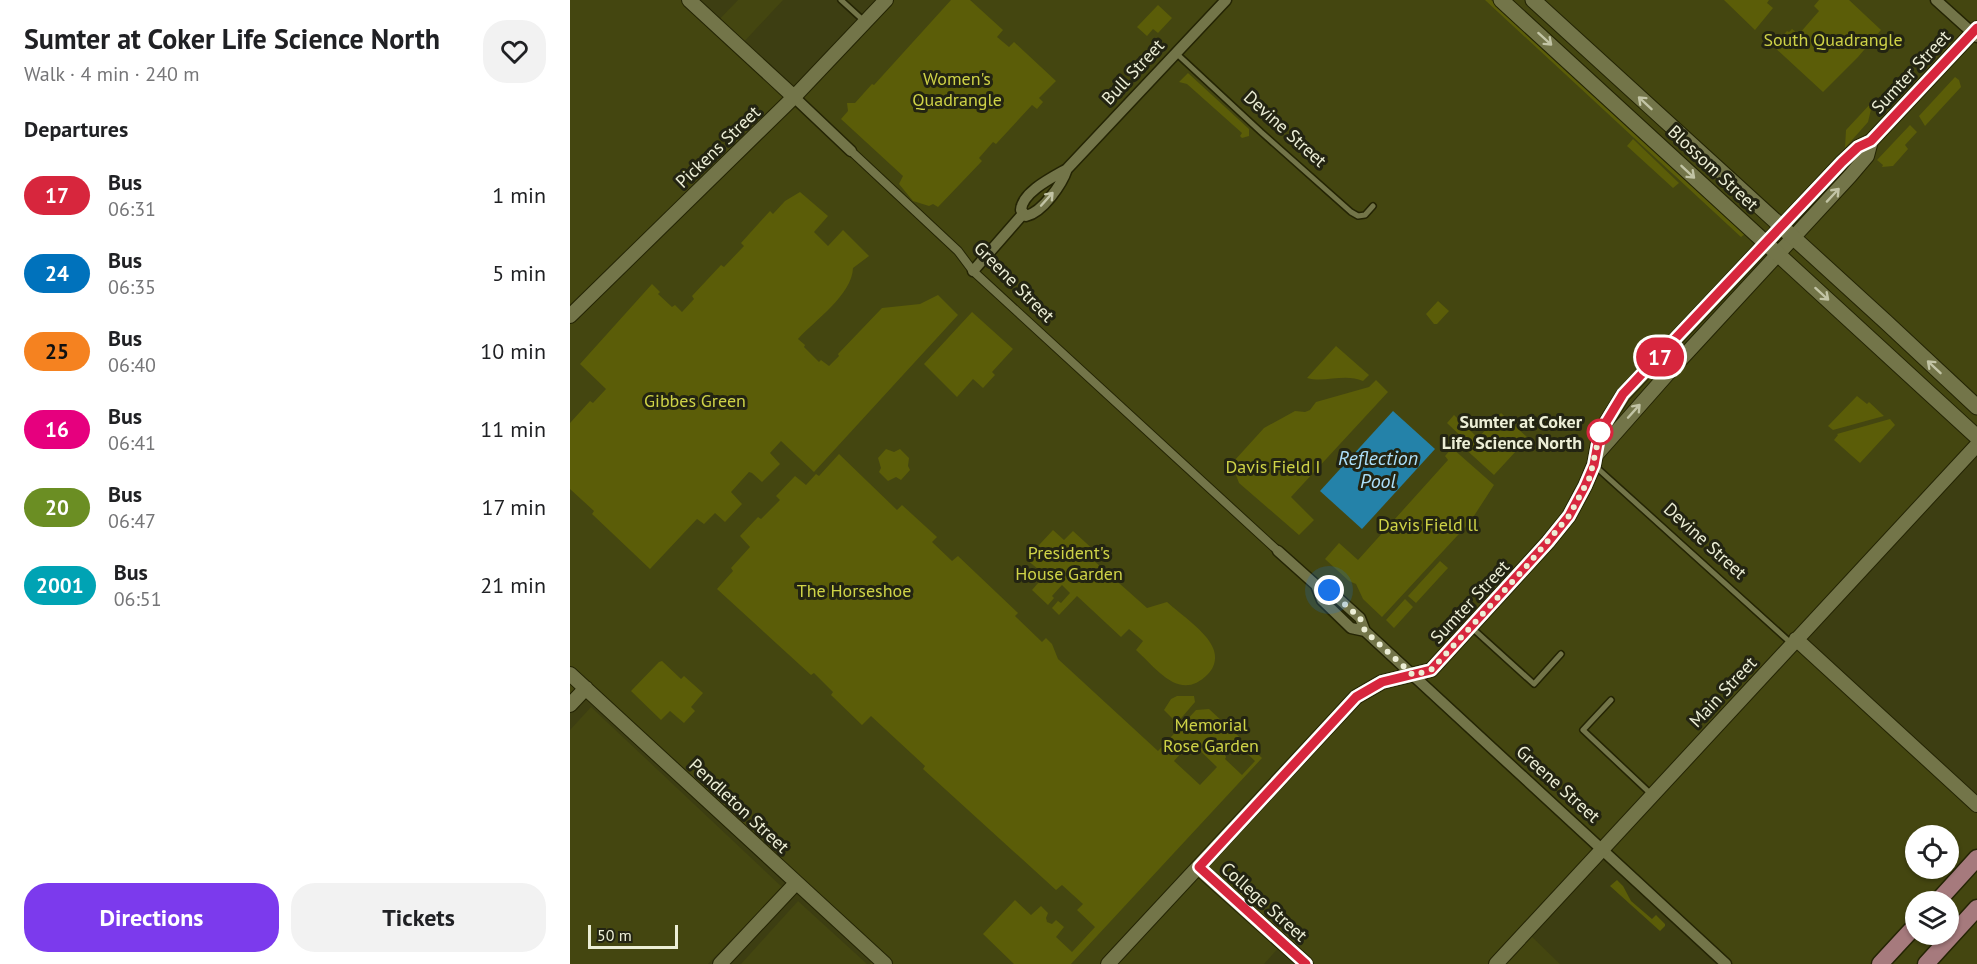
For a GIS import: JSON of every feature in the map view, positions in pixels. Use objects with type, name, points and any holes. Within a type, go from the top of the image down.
[{"type":"main road","name":"Blossom Street","points":[[1502,0],[1977,437]]},
{"type":"main road","name":"Blossom Street","points":[[1533,0],[1977,407]]},
{"type":"main road","points":[[1947,891],[1977,858]]},
{"type":"main road","points":[[1926,964],[1977,908]]},
{"type":"main road","points":[[1880,964],[1905,937]]},
{"type":"street","name":"Greene Street","points":[[689,0],[958,251],[973,271],[1278,551],[1316,585],[1329,590],[1360,618],[1365,631],[1726,964]]},
{"type":"street","name":"Pickens Street","points":[[570,316],[794,97],[886,0]]},
{"type":"street","name":"Bull Street","points":[[1023,214],[1021,210],[1023,201],[1038,186],[1067,169],[1226,0]]},
{"type":"street","points":[[1936,0],[1975,33]]},
{"type":"street","name":"Sumter Street","points":[[1108,964],[1356,697],[1382,682],[1431,670],[1472,627],[1559,530],[1577,502],[1595,460],[1600,432],[1623,394],[1858,147],[1871,141],[1975,33]]},
{"type":"street","name":"Sumter Street","points":[[1595,460],[1671,370],[1867,156],[1871,141]]},
{"type":"street","name":"Bull Street","points":[[1023,214],[1026,216],[1035,213],[1062,183],[1067,169]]},
{"type":"street","name":"Bull Street","points":[[973,271],[1023,214]]},
{"type":"street","name":"Main Street","points":[[1496,964],[1977,445]]},
{"type":"street","name":"Devine Street","points":[[1794,641],[1977,805]]},
{"type":"street","name":"Pendleton Street","points":[[570,674],[885,964]]},
{"type":"street","points":[[570,705],[586,688]]},
{"type":"street","name":"College Street","points":[[1199,867],[1306,964]]},
{"type":"street","points":[[720,964],[796,883]]},
{"type":"lane","points":[[841,0],[865,22]]},
{"type":"lane","name":"Devine Street","points":[[1176,53],[1352,212],[1358,216],[1365,215],[1373,206]]},
{"type":"lane","name":"Devine Street","points":[[1595,460],[1794,641]]},
{"type":"lane","points":[[1472,627],[1534,684],[1561,654]]},
{"type":"lane","points":[[1611,700],[1583,730],[1652,795]]},
{"type":"shaded area","points":[[570,0],[689,0],[715,24],[738,0],[783,0],[740,46],[795,98],[885,0],[1977,0],[1977,443],[1795,639],[1977,809],[1977,964],[1723,964],[1603,855],[1529,934],[1560,964],[1305,964],[1283,943],[1264,964],[870,964],[879,954],[583,683],[570,697]]},
{"type":"shaded area","points":[[591,707],[782,887],[708,964],[570,964],[570,730]]},
{"type":"shaded area","points":[[798,901],[867,964],[741,964]]},
{"type":"green space","name":"Women's Quadrangle","points":[[951,0],[970,0],[1003,30],[997,37],[1009,47],[1014,42],[1056,81],[1039,98],[1043,102],[1037,109],[1032,105],[996,144],[993,142],[979,158],[982,161],[938,207],[913,201],[899,184],[903,176],[841,119],[848,111],[847,103],[855,103],[872,84],[874,85]]},
{"type":"green space","points":[[1485,0],[1491,0],[1543,48],[1542,50],[1545,50],[1745,234],[1741,237]]},
{"type":"green space","name":"South Quadrangle","points":[[1724,0],[1769,0],[1767,3],[1773,8],[1755,30]]},
{"type":"green space","name":"South Quadrangle","points":[[1819,0],[1849,0],[1881,30],[1823,92],[1773,46],[1787,31],[1792,29],[1799,34],[1819,11],[1814,6]]},
{"type":"green space","points":[[1158,5],[1172,18],[1158,33],[1153,29],[1147,36],[1137,27]]},
{"type":"green space","points":[[1188,73],[1249,129],[1249,136],[1242,138],[1240,136],[1242,133],[1187,84],[1179,82]]},
{"type":"green space","points":[[1955,77],[1959,80],[1961,87],[1925,126],[1919,116]]},
{"type":"green space","points":[[1873,101],[1868,122],[1845,148],[1846,130]]},
{"type":"green space","points":[[1910,125],[1917,132],[1905,145],[1908,149],[1893,166],[1882,167],[1883,165],[1877,160]]},
{"type":"green space","points":[[1633,139],[1679,183],[1673,188],[1627,146]]},
{"type":"green space","name":"Gibbes Green","points":[[800,192],[828,216],[814,232],[828,246],[843,230],[869,256],[853,268],[851,278],[840,297],[798,339],[819,362],[821,360],[829,366],[882,308],[920,304],[938,295],[958,315],[814,472],[781,441],[770,453],[780,464],[762,482],[749,472],[731,492],[742,504],[725,522],[715,513],[704,524],[697,519],[650,569],[592,514],[594,511],[570,489],[570,423],[590,401],[593,403],[606,389],[580,364],[652,284],[660,292],[658,294],[672,307],[675,305],[682,312],[694,299],[692,296],[721,265],[724,267],[744,246],[741,243],[770,211],[773,214],[785,201]]},
{"type":"green space","points":[[1438,301],[1449,311],[1437,324],[1434,324],[1426,314]]},
{"type":"green space","points":[[972,312],[1013,349],[992,372],[995,375],[983,388],[973,379],[957,397],[924,364]]},
{"type":"green space","points":[[1336,346],[1369,375],[1363,381],[1349,378],[1307,378]]},
{"type":"green space","name":"Davis Field I","points":[[1376,380],[1388,392],[1291,497],[1314,520],[1299,535],[1239,483],[1234,470],[1234,461],[1264,428],[1295,411],[1310,410],[1316,402],[1369,387]]},
{"type":"green space","points":[[1857,396],[1867,404],[1869,402],[1884,416],[1833,430],[1828,426]]},
{"type":"green space","points":[[1501,413],[1528,438],[1494,475],[1462,446],[1466,441],[1447,423],[1454,415],[1478,438]]},
{"type":"green space","points":[[1890,419],[1895,425],[1860,463],[1834,440],[1837,434]]},
{"type":"green space","name":"Davis Field ll","points":[[1452,448],[1494,485],[1470,522],[1382,617],[1363,599],[1356,584],[1349,581],[1325,559],[1339,543],[1358,560],[1448,460],[1445,456]]},
{"type":"green space","points":[[886,449],[894,452],[900,449],[909,458],[910,470],[901,480],[896,477],[888,481],[879,472],[881,468],[878,458]]},
{"type":"green space","name":"The Horseshoe","points":[[839,454],[897,510],[902,505],[937,537],[932,542],[952,561],[958,556],[1018,613],[1015,616],[1042,642],[1046,638],[1052,644],[1058,659],[1158,751],[1196,710],[1209,709],[1262,758],[1071,964],[1014,964],[983,934],[1015,900],[1031,915],[1041,906],[1048,913],[1047,922],[1052,924],[1056,920],[1064,927],[1056,937],[1072,952],[1095,927],[1077,910],[1083,904],[1062,885],[1056,890],[923,769],[925,766],[871,716],[862,725],[831,695],[833,692],[814,673],[811,675],[717,589],[733,571],[731,568],[750,547],[740,536],[758,517],[761,519],[780,500],[776,496],[795,476],[806,485],[816,474],[819,476]],"holes":[[[1191,742],[1217,767],[1200,785],[1174,761]],[[1239,746],[1255,761],[1242,775],[1225,759],[1225,755],[1232,748],[1235,750]]]},
{"type":"green space","name":"President's House Garden","points":[[1053,530],[1064,540],[1073,531],[1097,553],[1092,559],[1147,608],[1167,602],[1199,630],[1210,642],[1214,651],[1214,665],[1208,674],[1198,682],[1188,685],[1169,680],[1136,650],[1143,641],[1129,629],[1121,637],[1077,596],[1059,615],[1052,608],[1058,601],[1061,603],[1070,593],[1062,585],[1052,596],[1054,598],[1048,605],[1032,590],[1045,575],[1026,559]]},
{"type":"green space","points":[[1440,561],[1448,568],[1416,603],[1408,596]]},
{"type":"green space","points":[[1405,599],[1413,607],[1394,628],[1386,620]]},
{"type":"green space","points":[[662,661],[681,679],[684,676],[703,693],[691,707],[695,711],[684,723],[670,711],[661,720],[631,691]]},
{"type":"green space","points":[[1177,696],[1194,696],[1195,702],[1177,723],[1164,710],[1171,699]]},
{"type":"green space","points":[[1617,880],[1631,901],[1652,919],[1656,915],[1665,924],[1660,931],[1610,886]]},
{"type":"water","name":"Reflection Pool","points":[[1393,411],[1435,449],[1362,529],[1320,491]]},
{"type":"bus line","name":"17","points":[[1306,964],[1199,867],[1356,697],[1382,682],[1431,670],[1472,627],[1569,516],[1590,477],[1600,432],[1623,394],[1842,162],[1858,147],[1871,141],[1977,28]]},
{"type":"place","name":"Sumter at Coker Life Science North","points":[[1600,432]]},
{"type":"route","points":[[1329,590],[1360,618],[1365,631],[1413,675],[1431,670],[1525,568],[1569,516],[1590,477],[1600,432]]},
{"type":"park label","name":"Memorial Rose Garden","points":[[1211,735]]}]
